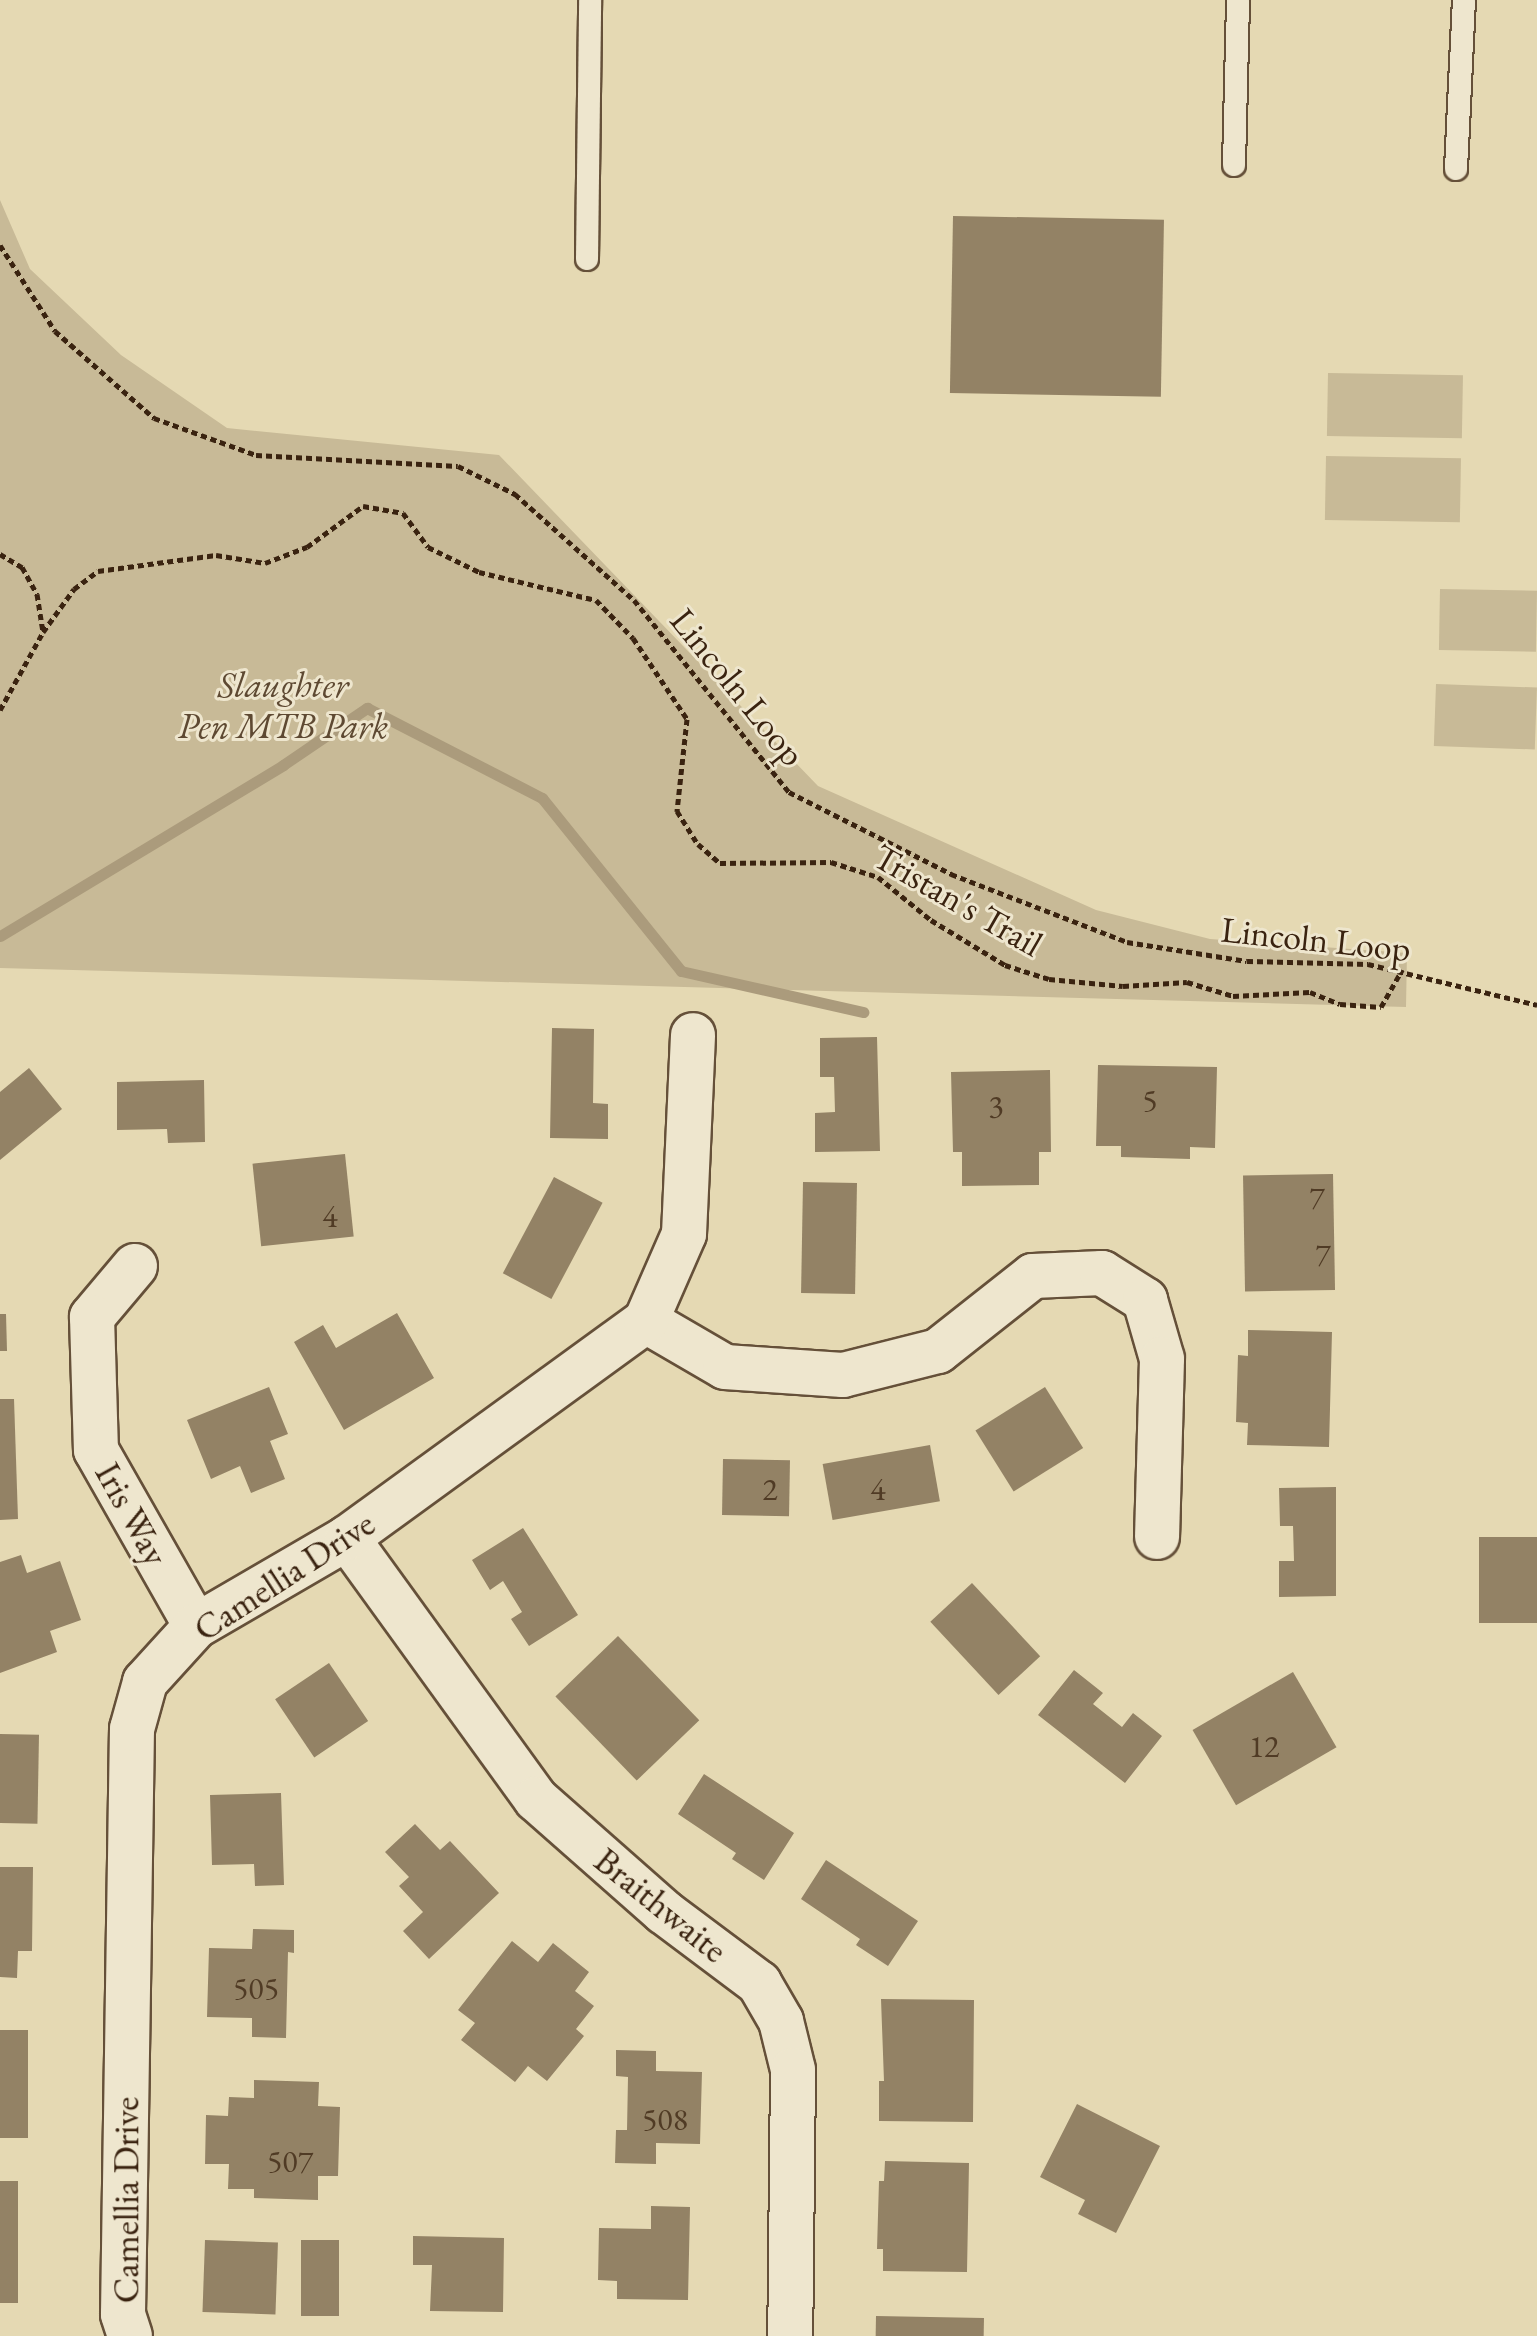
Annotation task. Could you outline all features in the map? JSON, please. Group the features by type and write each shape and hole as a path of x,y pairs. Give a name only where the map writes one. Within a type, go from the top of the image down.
{"street":[{"path":"693,1035 684,1234 646,1321 725,1367 843,1375 938,1351 1033,1276 1102,1273 1145,1300 1162,1359 1157,1537"},
{"name":"Iris Way","path":"135,1266 92,1317 96,1450 196,1626"},
{"name":"Camellia Drive","path":"130,2336 123,2314 132,1729 145,1682 196,1626 347,1538 646,1321"},
{"name":"Braithwaite","path":"347,1538 536,1799 664,1912 759,1983 781,2021 793,2070 790,2336"}],"lane":[{"path":"587,259 590,0"},
{"path":"1234,165 1238,0"},
{"path":"1456,169 1464,0"}],"path":[{"name":"Lincoln Loop","path":"0,245 55,331 154,418 256,455 458,466 515,494 634,600 789,792 951,874 1127,942 1247,961 1402,970 1537,1005"},
{"name":"Tristan's Trail","path":"0,710 43,632 74,589 98,571 216,555 265,563 307,547 363,506 403,513 428,547 479,572 596,600 633,638 687,719 677,811 698,844 720,863 831,862 878,877 931,920 1005,965 1049,979 1123,986 1187,982 1233,996 1310,992 1340,1004 1381,1007 1402,970"},
{"path":"0,554 22,567 37,594 43,632"}],"green space":[{"name":"Slaughter Pen MTB Park","path":"0,200 30,269 121,355 227,428 499,455 818,786 1096,910 1210,939 1407,953 1406,1007 0,968"},
{"path":"1328,373 1463,375 1462,438 1327,436"},
{"path":"1326,456 1461,458 1460,522 1325,520"},
{"path":"1440,589 1537,591 1536,652 1439,650"},
{"path":"1436,684 1537,688 1535,749 1434,746"}],"building":[{"path":"953,216 1164,220 1161,397 950,393"},
{"path":"552,1028 594,1029 593,1103 608,1104 608,1139 550,1138"},
{"path":"877,1037 880,1151 815,1152 815,1113 835,1112 834,1077 820,1077 820,1038"},
{"path":"1098,1065 1217,1067 1215,1148 1190,1147 1190,1159 1121,1157 1121,1146 1096,1146"},
{"path":"29,1068 62,1109 0,1160 0,1092"},
{"path":"1050,1070 1051,1152 1039,1152 1039,1185 962,1186 962,1152 953,1152 951,1072"},
{"path":"204,1080 205,1142 168,1143 167,1129 117,1130 117,1082"},
{"path":"345,1154 354,1237 261,1246 253,1164"},
{"path":"1333,1174 1335,1290 1245,1292 1243,1176"},
{"path":"554,1177 603,1203 551,1299 503,1273"},
{"path":"803,1182 857,1183 855,1294 801,1293"},
{"path":"397,1313 434,1378 344,1430 294,1342 323,1325 336,1348"},
{"path":"0,1314 6,1314 7,1351 0,1351"},
{"path":"1248,1330 1332,1332 1329,1447 1247,1445 1248,1423 1236,1422 1238,1355 1248,1356"},
{"path":"269,1387 288,1434 270,1441 285,1479 251,1493 240,1466 211,1479 187,1420"},
{"path":"1045,1387 1083,1448 1014,1492 975,1430"},
{"path":"0,1399 14,1399 18,1519 0,1520"},
{"path":"930,1445 940,1501 833,1520 823,1464"},
{"path":"723,1459 790,1460 789,1516 722,1515"},
{"path":"1336,1487 1336,1596 1279,1597 1279,1561 1294,1561 1293,1526 1280,1526 1279,1488"},
{"path":"523,1528 578,1615 529,1646 511,1619 522,1612 503,1581 490,1590 472,1560"},
{"path":"1479,1537 1537,1537 1537,1623 1479,1623"},
{"path":"21,1555 27,1573 60,1561 81,1620 50,1631 57,1652 0,1673 0,1562"},
{"path":"972,1583 1040,1656 999,1695 930,1622"},
{"path":"618,1636 699,1720 637,1781 555,1696"},
{"path":"329,1663 368,1721 314,1757 275,1699"},
{"path":"1074,1670 1103,1693 1093,1704 1122,1727 1133,1713 1162,1736 1125,1783 1038,1715"},
{"path":"1293,1672 1336,1747 1236,1805 1193,1730"},
{"path":"0,1734 39,1735 37,1824 0,1823"},
{"path":"704,1774 794,1833 764,1880 732,1859 736,1853 678,1814"},
{"path":"281,1793 284,1885 255,1886 254,1864 212,1865 210,1795"},
{"path":"415,1824 440,1850 450,1841 499,1893 429,1959 403,1931 423,1912 399,1886 409,1877 385,1852"},
{"path":"826,1860 918,1921 888,1966 856,1945 860,1939 801,1899"},
{"path":"0,1867 33,1867 32,1951 18,1951 17,1978 0,1977"},
{"path":"253,1929 294,1930 294,1953 288,1952 286,2038 252,2037 252,2018 207,2017 209,1948 252,1949"},
{"path":"512,1941 538,1962 553,1943 589,1972 575,1991 594,2006 576,2029 584,2036 547,2081 528,2066 515,2082 461,2040 475,2023 458,2010"},
{"path":"881,1999 974,2000 973,2122 879,2121 879,2081 884,2081"},
{"path":"0,2030 28,2030 28,2138 0,2138"},
{"path":"616,2050 656,2051 656,2071 702,2072 700,2144 656,2143 656,2164 615,2163 616,2130 627,2130 628,2077 616,2076"},
{"path":"254,2080 319,2082 318,2106 340,2107 338,2176 318,2176 318,2200 254,2198 254,2189 228,2189 229,2164 205,2164 206,2115 228,2116 229,2097 254,2098"},
{"path":"1077,2104 1160,2146 1116,2233 1078,2214 1085,2200 1040,2177"},
{"path":"885,2161 969,2163 967,2272 883,2271 883,2249 877,2249 879,2181 884,2181"},
{"path":"0,2181 18,2181 18,2303 0,2303"},
{"path":"651,2206 690,2207 688,2300 617,2299 617,2281 598,2280 599,2228 651,2229"},
{"path":"413,2236 504,2238 503,2312 430,2311 432,2265 413,2265"},
{"path":"205,2240 278,2243 275,2315 202,2312"},
{"path":"301,2240 339,2240 339,2316 301,2316"},
{"path":"876,2316 984,2318 984,2336 876,2336"}],"waterway":[{"path":"0,936 283,765 367,708 542,798 681,971 863,1012"}]}
